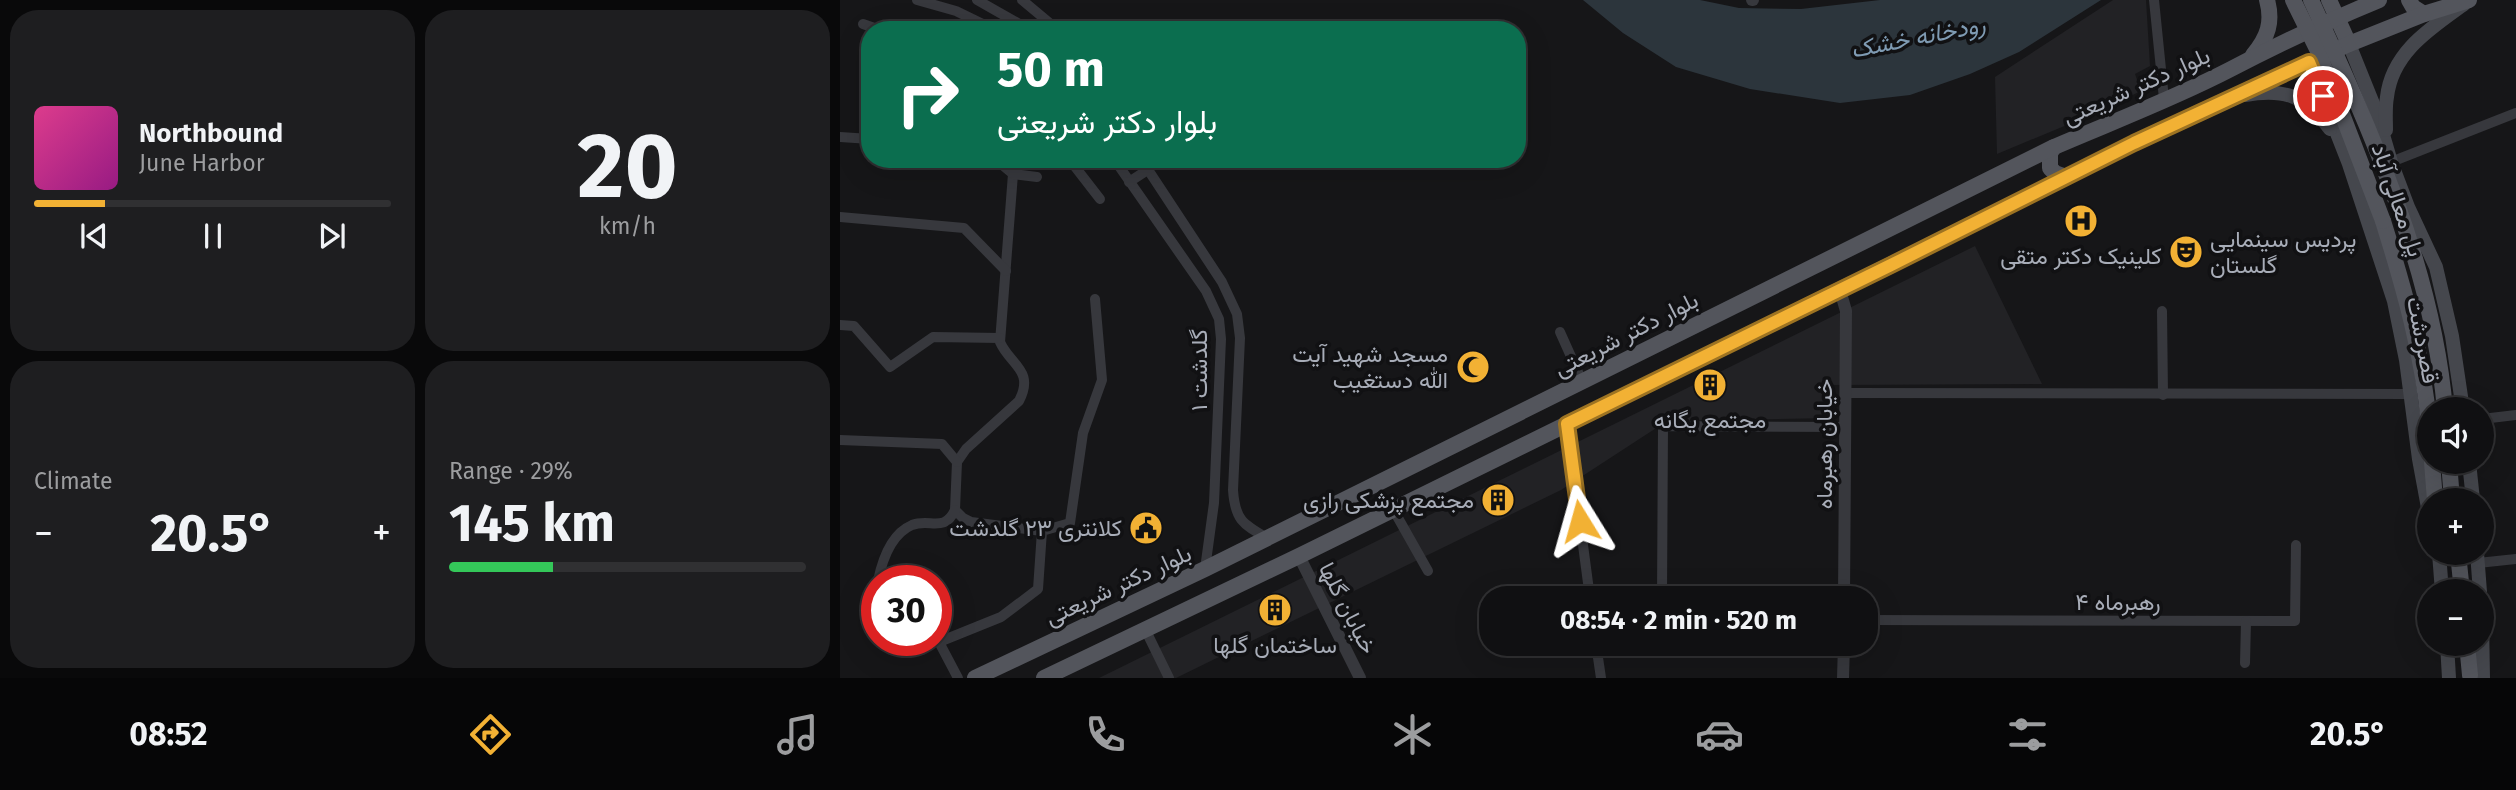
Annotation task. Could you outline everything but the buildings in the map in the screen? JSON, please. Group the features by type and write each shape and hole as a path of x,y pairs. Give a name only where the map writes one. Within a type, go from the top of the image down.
{"main road":[{"path":"2251,57 2261,46 2270,26 2267,0"},
{"name":"پل معالی آباد","path":"2293,0 2318,51 2383,221 2410,313 2426,397"},
{"name":"پل معالی آباد","path":"2311,0 2365,121 2416,266 2434,334 2443,397"},
{"path":"2329,0 2349,44"},
{"name":"بلوار دکتر شریعتی","path":"975,678 1205,569 2054,147 2379,0"},
{"path":"2409,0 2413,7 2424,15"},
{"path":"1044,678 1299,556 2134,143 2349,44 2469,0"},
{"path":"2386,145 2387,96 2400,61 2415,41 2469,0"},
{"path":"2298,36 2309,62"},
{"name":"قصردشت","path":"2349,44 2376,111 2408,207 2436,267 2452,336 2461,397"},
{"name":"قصردشت","path":"2309,62 2349,164 2394,301 2406,360 2425,488"},
{"path":"2323,96 2334,80 2350,74 2359,88 2375,131 2386,145"},
{"path":"2239,96 2266,92 2294,96 2311,106 2339,141"},
{"path":"2054,147 2048,160 2050,167 2055,173 2066,177"},
{"path":"2024,162 2036,167 2040,172 2036,192"},
{"path":"1394,475 1400,506"},
{"path":"2447,656 2449,678"},
{"path":"2470,656 2475,677"},
{"path":"2475,677 2478,656"}],"street":[{"path":"917,0 956,11 977,21"},
{"path":"977,0 1014,21"},
{"path":"1022,0 1047,21"},
{"path":"2154,0 2164,99"},
{"path":"2391,162 2516,113"},
{"path":"840,137 861,138"},
{"path":"1006,168 1013,174 1037,177"},
{"path":"1076,168 1100,199"},
{"name":"گلدشت ۱","path":"1120,168 1206,291 1214,307 1221,339 1214,503 1205,569"},
{"path":"1129,182 1149,169"},
{"name":"گلدشت ۱","path":"1149,169 1222,282 1237,314 1240,338 1233,490 1235,512 1247,527 1267,538"},
{"path":"883,565 899,533 914,524 946,523 951,518 955,510 957,463 966,449 1019,401 1024,392 1022,370 1004,351 1000,338 1013,174"},
{"path":"840,217 964,228 1006,271"},
{"name":"خیابان رهبرماه","path":"1840,290 1846,311 1844,586"},
{"path":"955,510 971,522 1042,531 1070,523 1083,433 1102,380 1095,299"},
{"path":"2162,311 2163,395"},
{"path":"840,325 854,326 891,367 933,337 1000,338"},
{"path":"1560,332 1582,381"},
{"path":"1846,393 2410,394"},
{"path":"2494,418 2516,415"},
{"path":"1567,424 1588,586"},
{"path":"1217,425 1236,425"},
{"path":"1662,586 1663,426 1846,427"},
{"path":"840,440 942,444 957,463"},
{"path":"1400,506 1428,571"},
{"path":"958,678 939,642 1001,617 1038,589 1042,531"},
{"name":"۴ رهبرماه","path":"1878,621 2295,621 2296,545"},
{"name":"خیابان گلها","path":"1299,556 1360,678"},
{"path":"2494,558 2516,559"},
{"path":"2245,663 2246,621"},
{"path":"1146,631 1169,678"},
{"path":"1598,656 1601,678"},
{"path":"1843,678 1844,656"}],"shaded area":[{"path":"2113,0 2146,0 2150,66 2135,74 2141,91 1997,154 1995,77"},
{"path":"1975,246 2042,384 1831,385 1830,418 1667,421 1561,490 1176,678 1099,678"}],"water":[{"name":"رودخانه خشک","path":"1583,0 1700,0 1739,8 1801,9 1880,0 2101,0 2019,52 1970,74 1910,95 1840,103 1750,89 1676,67 1623,33"}],"place":[{"name":"کلینیک دکتر متقی","path":"2081,221"},
{"name":"پردیس سینمایی گلستان","path":"2186,252"},
{"name":"مسجد شهید آیت الله دستغیب","path":"1473,367"},
{"name":"مجتمع یگانه","path":"1710,385"},
{"name":"مجتمع پزشکی رازی","path":"1498,500"},
{"name":"کلانتری ۲۳ گلدشت","path":"1146,528"},
{"name":"ساختمان گلها","path":"1275,610"}],"route":[{"path":"1580,521 1567,424 2134,143 2309,62 2323,96"}]}
